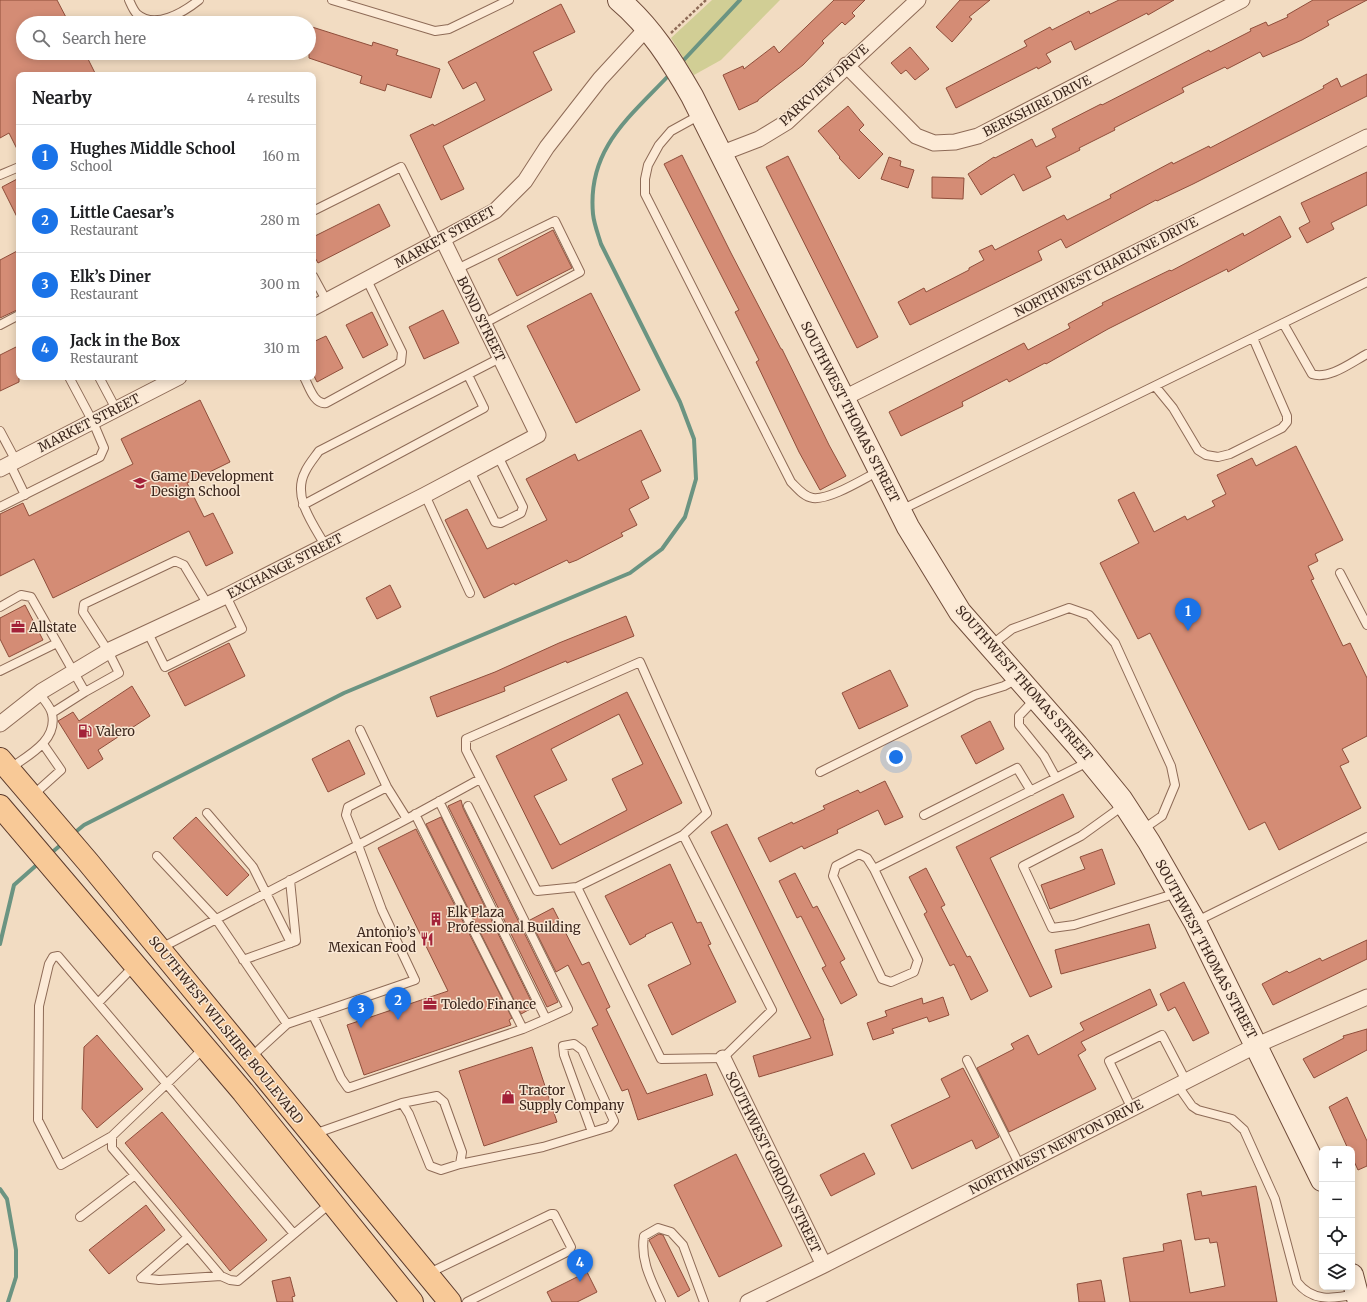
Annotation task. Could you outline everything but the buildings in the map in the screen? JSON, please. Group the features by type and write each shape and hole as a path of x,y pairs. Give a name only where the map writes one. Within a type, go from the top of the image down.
{"main road":[{"name":"SOUTHWEST WILSHIRE BOULEVARD","path":"4,764 32,796 51,821 88,862 450,1302"},
{"name":"SOUTHWEST WILSHIRE BOULEVARD","path":"2,812 23,833 205,1047 332,1202 405,1299"},
{"path":"77,897 104,906 137,945 159,949"},
{"path":"140,970 164,977 208,1026 230,1036"}],"street":[{"name":"SOUTHWEST THOMAS STREET","path":"619,0 629,8 656,41 681,77 908,527 960,612 1090,760 1125,804 1142,831 1195,922 1319,1174"},
{"name":"PARKVIEW DRIVE","path":"720,154 759,138 787,122 846,65 918,0"},
{"name":"BERKSHIRE DRIVE","path":"846,65 916,136 934,143 954,142 978,136 1242,0"},
{"name":"MARKET STREET","path":"316,306 495,211 525,181 547,147 600,79 656,41"},
{"name":"NORTHWEST CHARLYNE DRIVE","path":"844,398 1367,137"},
{"name":"BOND STREET","path":"440,241 457,269 519,397"},
{"name":"MARKET STREET","path":"8,465 172,380"},
{"name":"EXCHANGE STREET","path":"0,724 39,693 108,651 226,596 424,496 538,435 519,397"},
{"name":"NORTHWEST NEWTON DRIVE","path":"748,1302 1257,1046 1367,997"},
{"name":"SOUTHWEST GORDON STREET","path":"723,1058 824,1265"}],"lane":[{"path":"129,0 136,13 141,16"},
{"path":"172,16 199,0"},
{"path":"332,0 434,31 449,29 509,0"},
{"path":"701,115 687,121 658,145 648,165 645,179 645,194 672,251 791,482 802,493 813,498 827,496 880,470"},
{"path":"0,175 16,167"},
{"path":"316,210 401,167 440,241"},
{"path":"457,269 555,221 580,272 483,324"},
{"path":"306,380 316,400 323,404 398,365 401,362 402,352 367,280"},
{"path":"316,282 326,300"},
{"path":"900,510 1367,282"},
{"path":"0,325 16,317"},
{"path":"1283,323 1312,374 1319,376 1326,375 1367,354"},
{"path":"1155,386 1173,408 1198,450 1206,455 1218,457 1230,454 1282,428 1287,422 1286,416 1253,338"},
{"path":"325,546 303,505 300,492 304,472 319,451 500,358"},
{"path":"303,505 484,408 468,375"},
{"path":"0,507 100,457 104,448 71,380"},
{"path":"102,380 116,409"},
{"path":"0,431 8,465 24,495"},
{"path":"470,471 495,522 501,523 521,513 523,507 498,456"},
{"path":"424,496 470,593"},
{"path":"52,713 119,673 108,651 83,612 84,604 175,561 184,565 208,605"},
{"path":"1340,573 1367,625"},
{"path":"0,607 21,595 31,597 85,692"},
{"path":"148,633 165,667 242,629 226,596"},
{"path":"989,646 1012,629 1069,608 1089,615 1115,643 1171,766 1175,785 1162,816 1142,831"},
{"path":"0,671 57,643"},
{"path":"640,662 707,813 683,835 576,888 537,891 466,750 466,739 640,662"},
{"path":"820,772 975,695 1004,686 1018,678"},
{"path":"4,764 43,744 49,735 52,723 52,713 39,693"},
{"path":"1036,698 1019,716 1019,725 1044,756 1056,778"},
{"path":"360,730 387,787 407,818"},
{"path":"32,796 62,770 43,744"},
{"path":"874,869 1090,760"},
{"path":"924,815 1017,768 1031,791"},
{"path":"159,949 358,845 480,779"},
{"path":"250,1059 288,1024 415,980 382,910 346,815 348,807 387,787"},
{"path":"438,801 546,1019"},
{"path":"1125,804 1081,836 1023,866 1052,928 1074,925 1177,893"},
{"path":"313,1015 341,1078 348,1088 522,1029 568,1009 468,806"},
{"path":"207,813 253,868 291,943"},
{"path":"415,814 522,1029"},
{"path":"576,888 661,1059 723,1058 772,1010 683,835"},
{"path":"1195,922 1367,836"},
{"path":"859,854 867,858 874,869 918,960 914,972 891,982 882,979 833,876 836,866 859,854"},
{"path":"157,856 216,919 288,1024"},
{"path":"243,960 296,941 290,880"},
{"path":"205,1047 166,1083 112,1136 61,1166 38,1120 38,1006 49,964 53,957 58,956 166,1083 294,1234"},
{"path":"98,1003 140,970"},
{"path":"1132,1109 1109,1062 1162,1035 1192,1106 1198,1110 1232,1119 1244,1130 1275,1199 1297,1282 1303,1291 1314,1297 1333,1299 1356,1290"},
{"path":"402,1103 409,1114 430,1166 441,1170 460,1164 543,1147 609,1127 614,1121 582,1050 574,1044 563,1046 564,1055 592,1132"},
{"path":"967,1060 1020,1166"},
{"path":"312,1135 402,1103 437,1096 444,1102 462,1152 460,1164"},
{"path":"112,1136 112,1148 221,1276 230,1280 238,1281 332,1202"},
{"path":"80,1217 135,1175"},
{"path":"427,1274 551,1214 554,1214 571,1246 570,1251 467,1302"},
{"path":"661,1302 647,1270 642,1249 644,1236 658,1228 671,1232 683,1245 704,1302"},
{"path":"188,1237 141,1278 159,1280 221,1276"}],"path":[{"path":"656,41 706,0"}],"shaded area":[{"path":"712,0 780,0 721,60 694,75 671,38"}],"waterway":[{"path":"680,64 740,0"},
{"path":"73,834 84,825 344,693 630,573 662,549 685,517 696,479 694,439 680,402 601,244 593,214 593,191 597,170 604,152 614,135 671,73"},
{"path":"50,854 63,843"},
{"path":"0,944 14,885 40,862"},
{"path":"0,1189 7,1199 16,1250 16,1277 8,1302"}],"place":[{"name":"Game Development Design School","path":"140,483"},
{"name":"Allstate","path":"18,627"},
{"name":"Hughes Middle School","path":"1188,631"},
{"name":"Valero","path":"85,731"},
{"name":"Elk Plaza Professional Building","path":"436,919"},
{"name":"Antonio’s Mexican Food","path":"427,939"},
{"name":"Toledo Finance","path":"430,1004"},
{"name":"Little Caesar’s","path":"398,1020"},
{"name":"Elk’s Diner","path":"361,1028"},
{"name":"Tractor Supply Company","path":"508,1097"},
{"name":"Jack in the Box","path":"580,1282"}]}
